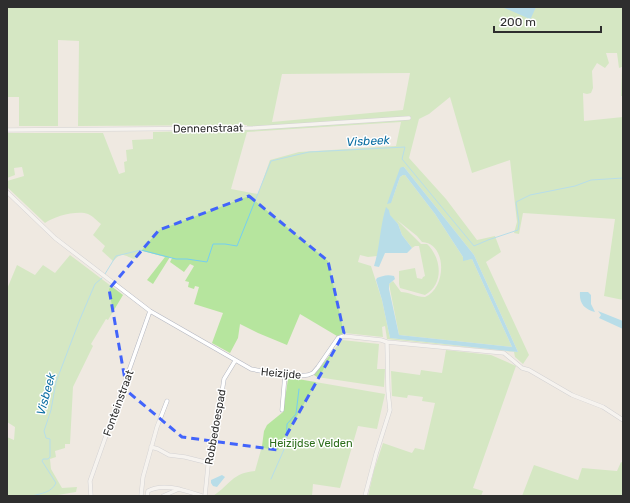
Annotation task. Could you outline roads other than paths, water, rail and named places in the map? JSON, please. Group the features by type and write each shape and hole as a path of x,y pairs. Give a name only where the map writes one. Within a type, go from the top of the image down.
{"street":[{"name":"Dennenstraat","path":"7,130 253,128 409,118"},
{"name":"Heizijde","path":"7,192 55,238 150,312 236,361 259,372 302,376 313,373 338,338 344,336 387,342 506,354 522,368 529,370 580,399 603,407 623,420"},
{"name":"Fonteinstraat","path":"90,496 90,481 150,312"},
{"path":"365,496 390,410 387,342"},
{"name":"Robbedoespad","path":"204,496 210,446 218,419 224,379 236,361"},
{"path":"282,410 285,375"},
{"path":"142,496 142,482 151,447 166,401"},
{"path":"151,447 168,455 185,457 209,463"},
{"path":"147,496 148,491 152,489 168,488 180,489 204,496"},
{"path":"163,496 180,489"}],"water":[{"path":"502,7 536,7 530,19"},
{"path":"404,167 474,255 518,352 390,338 376,280 377,278 387,275 394,276 395,279 389,284 389,289 399,335 512,347 472,259 463,261 463,257 435,214 405,175 400,177 391,203 387,204 400,168"},
{"path":"386,207 389,210 390,215 398,224 402,235 412,248 407,253 385,253 379,267 374,266"},
{"path":"580,292 588,292 591,295 591,304 595,312 583,305 580,299"},
{"path":"598,311 623,321 623,329 599,318 601,315"},
{"path":"222,475 225,477 217,487 213,486 211,480"}],"waterway":[{"name":"Visbeek","path":"105,274 116,256 141,250 176,259 207,262 213,244 237,246 271,161 309,152 405,147 402,159 474,246 518,230 519,223 516,202 530,195 575,186 591,180 623,178"},
{"name":"Visbeek","path":"32,496 49,491 56,483 42,461 43,459 48,459 50,457 50,439 46,438 44,431 51,410 56,382 95,284 102,278"},
{"path":"271,479 286,445 287,424 296,414 299,389"}],"park label":[{"name":"Heizijdse Velden","path":"311,443"}]}
